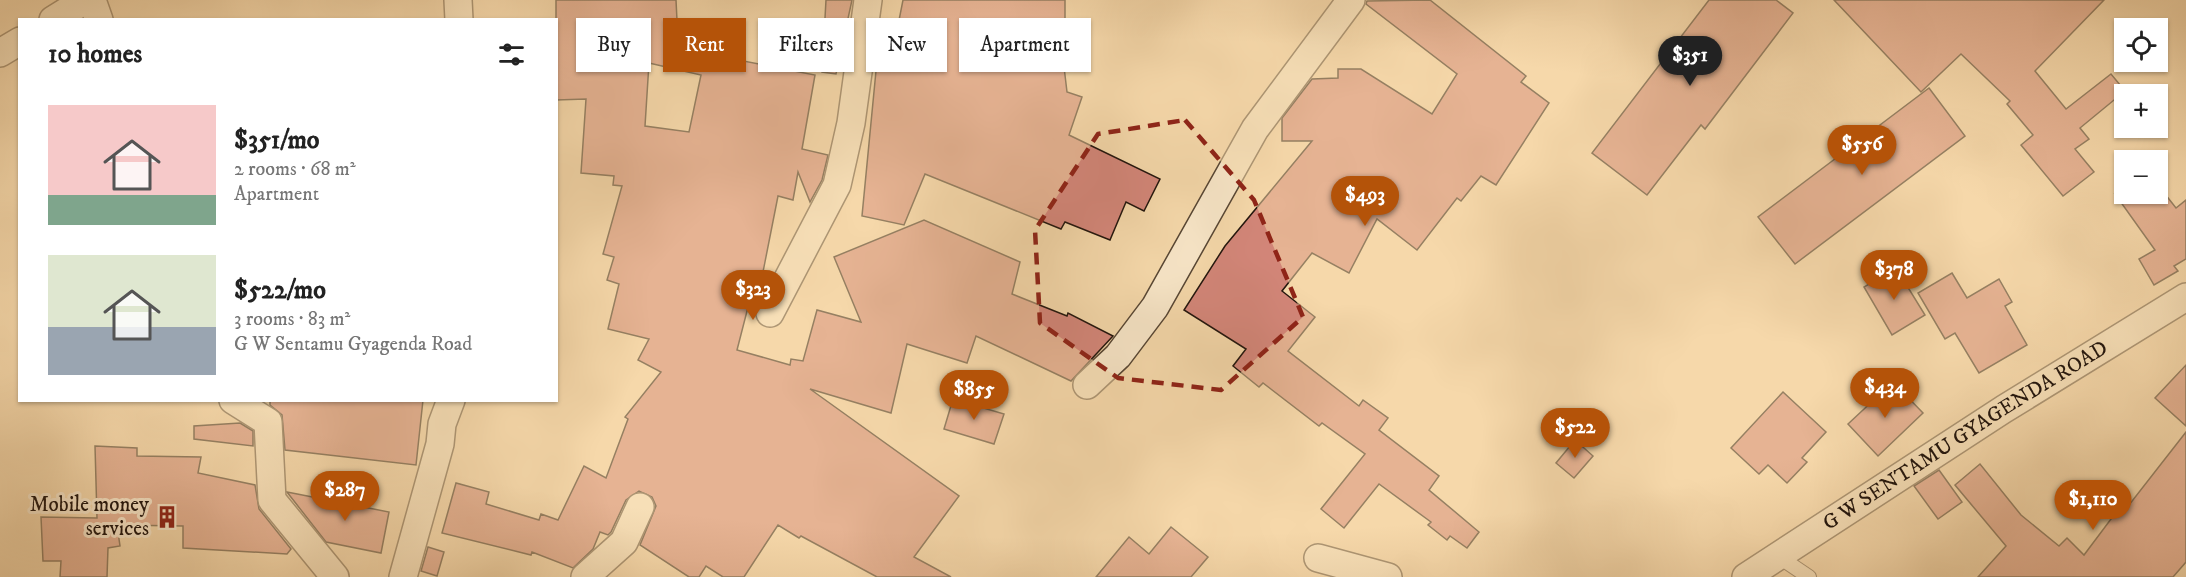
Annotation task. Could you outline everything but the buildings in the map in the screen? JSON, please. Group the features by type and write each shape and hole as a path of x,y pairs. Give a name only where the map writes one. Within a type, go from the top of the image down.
{"street":[{"path":"56,18 85,0"},
{"path":"92,0 98,18"},
{"path":"458,0 459,18"},
{"path":"770,313 837,184 851,123 868,0"},
{"path":"1087,385 1118,356 1155,307 1255,129 1351,0"},
{"path":"0,53 18,42"},
{"name":"G W SENTAMU GYAGENDA ROAD","path":"1746,577 2004,409 2184,302"},
{"path":"236,402 268,422 273,500 335,577"},
{"path":"403,577 440,444 442,423 450,402"},
{"path":"585,577 624,542 640,507"},
{"path":"1318,558 1388,577"}],"lane":[{"path":"1778,556 1809,577"}],"highlighted area":[{"path":"1185,120 1254,200 1303,317 1221,390 1118,378 1040,323 1035,230 1098,134"}],"place":[{"name":"Mobile money services","path":"167,517"}]}
